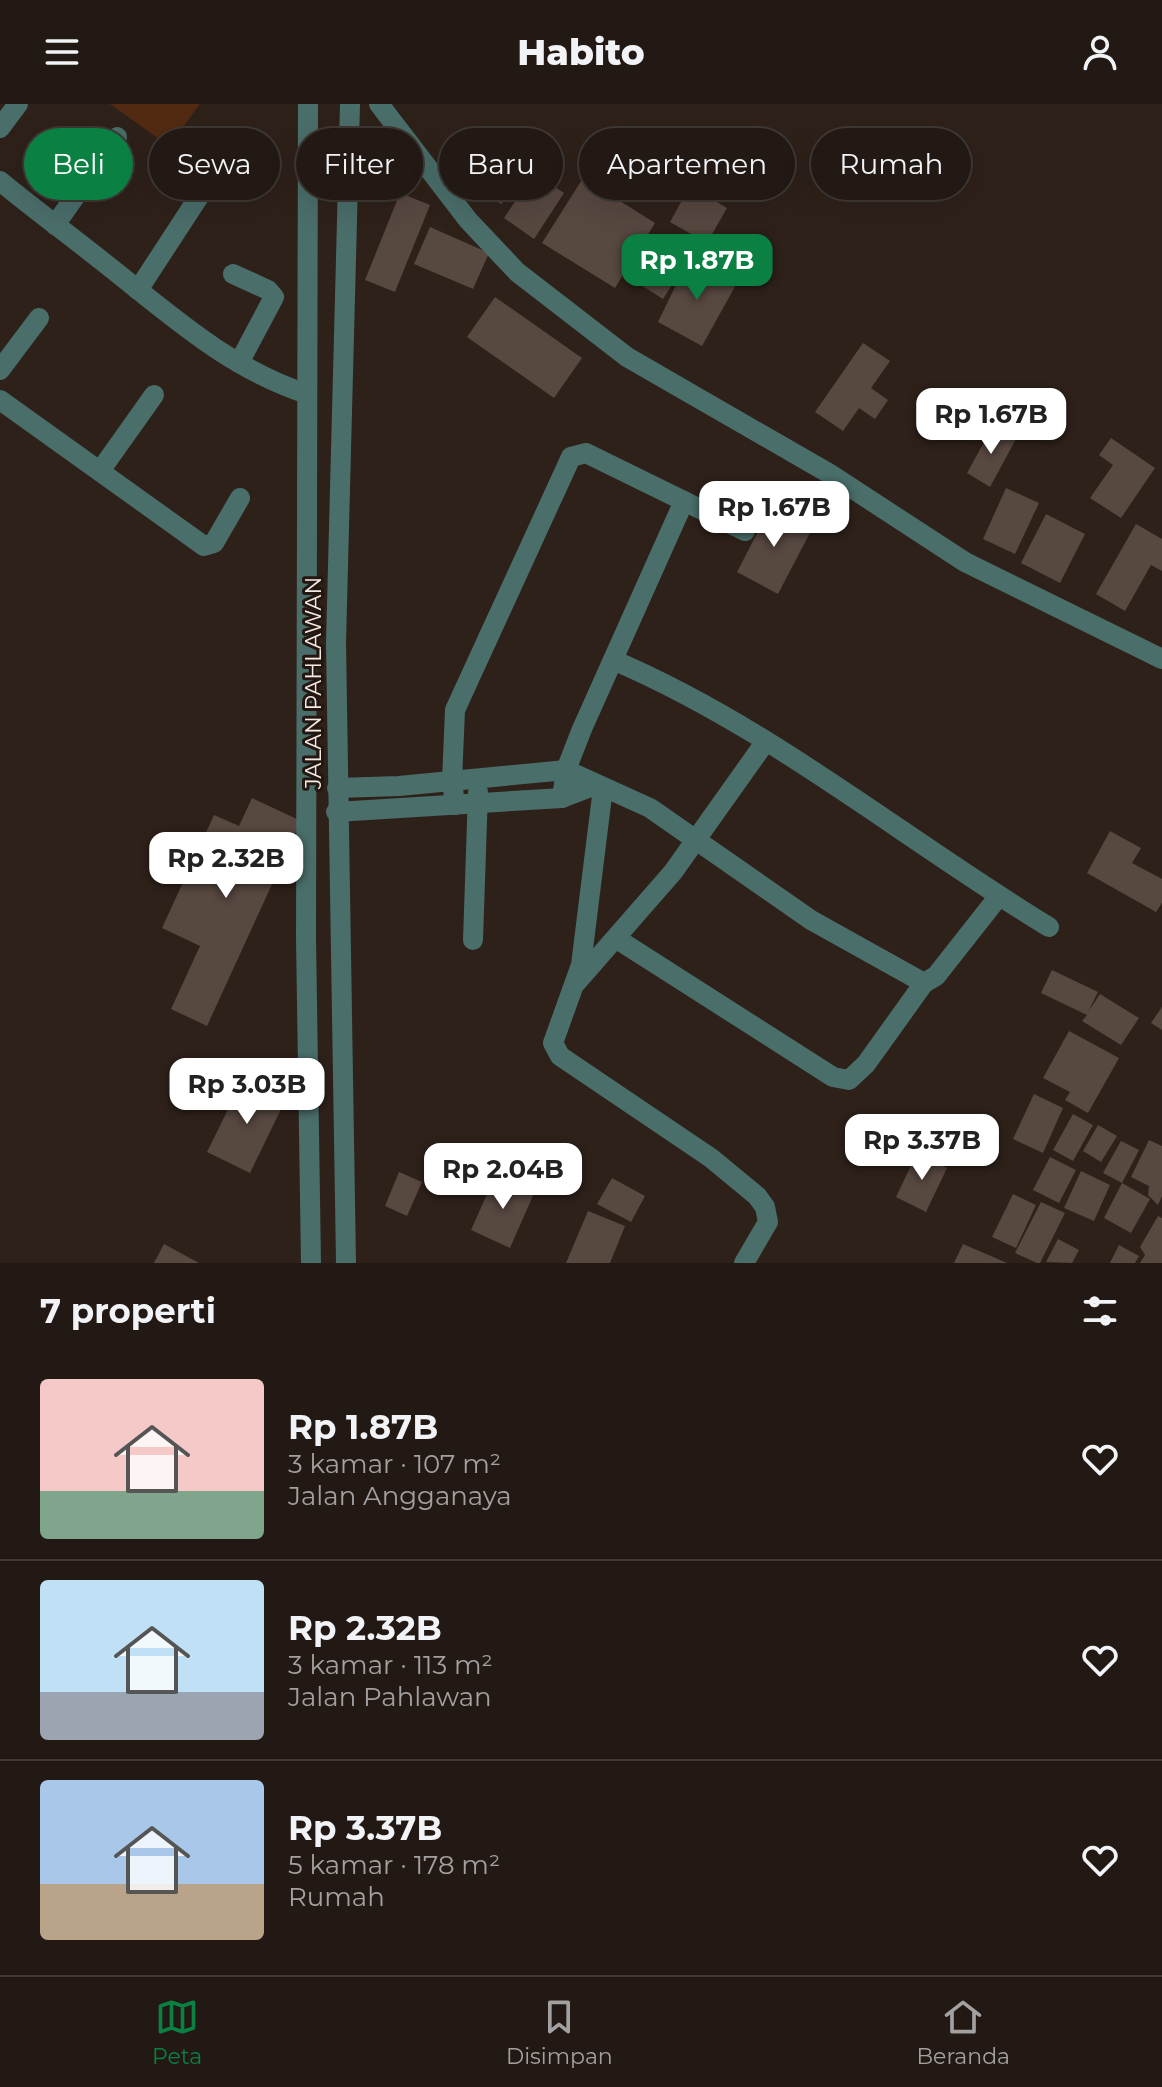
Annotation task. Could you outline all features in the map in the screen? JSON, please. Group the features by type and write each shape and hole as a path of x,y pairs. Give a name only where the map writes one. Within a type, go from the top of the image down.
{"street":[{"path":"0,128 18,104"},
{"name":"JALAN PAHLAWAN","path":"308,104 306,802 311,1263"},
{"name":"JALAN PAHLAWAN","path":"350,104 350,128"},
{"path":"379,104 396,128"},
{"path":"423,164 468,220 517,272 627,357 830,474 965,562 1162,659"},
{"path":"0,181 170,317 239,363 277,384 307,394"},
{"path":"55,225 73,200"},
{"path":"138,290 197,200"},
{"name":"JALAN PAHLAWAN","path":"341,1262 336,643 348,200"},
{"path":"233,274 268,290 274,297 239,363"},
{"path":"0,370 39,318"},
{"path":"100,471 154,395"},
{"path":"0,400 204,546 214,543 240,498"},
{"path":"455,805 452,781 455,710 571,457 586,453 745,531"},
{"path":"562,798 566,770 684,501"},
{"path":"306,638 336,643"},
{"path":"613,660 661,681 766,741 1049,927"},
{"path":"575,984 617,939 695,842 766,741"},
{"path":"306,802 337,800 452,781 566,770 650,808 811,920 924,983"},
{"path":"473,940 479,779"},
{"path":"337,800 477,804 562,798 600,787"},
{"path":"600,787 591,903 575,984 553,1043 560,1056 711,1158 757,1196 765,1207 768,1222 744,1263"},
{"path":"617,939 820,1069 849,1080 866,1064 924,983 936,976 999,896"}],"shaded area":[{"path":"110,104 200,104 182,128 149,128 149,132"}],"building":[{"path":"579,184 579,200 618,200 655,223 615,288 542,243"},
{"path":"397,200 418,200 430,205 395,292 365,280"},
{"path":"516,200 559,200 534,239 504,218"},
{"path":"682,200 714,200 727,208 707,243 670,222"},
{"path":"430,227 489,253 473,289 414,264"},
{"path":"661,243 688,260 663,299 636,282"},
{"path":"688,260 737,283 702,346 658,322"},
{"path":"495,297 582,358 554,398 467,337"},
{"path":"863,343 890,361 871,388 888,400 875,419 859,408 843,431 815,412"},
{"path":"993,426 1016,439 990,487 967,473"},
{"path":"1111,438 1155,468 1121,518 1090,498 1113,465 1099,455"},
{"path":"1006,488 1039,503 1015,554 983,539"},
{"path":"762,502 812,529 778,594 737,572 763,522 756,514"},
{"path":"1046,514 1085,534 1060,583 1021,563"},
{"path":"1136,524 1162,539 1162,571 1151,565 1125,611 1096,594"},
{"path":"252,798 301,821 207,1026 171,1009 200,946 162,928 214,815 239,826"},
{"path":"1110,831 1141,848 1132,863 1162,879 1162,903 1156,912 1087,873"},
{"path":"1052,970 1098,992 1088,1012 1100,994 1139,1018 1121,1045 1082,1021 1087,1015 1041,993"},
{"path":"1162,1007 1162,1030 1151,1023"},
{"path":"1069,1031 1119,1058 1088,1113 1065,1100 1070,1092 1043,1078"},
{"path":"243,1079 286,1099 250,1173 207,1152"},
{"path":"1034,1094 1063,1108 1043,1153 1013,1139"},
{"path":"1073,1114 1093,1125 1073,1161 1053,1150"},
{"path":"1098,1125 1117,1136 1101,1162 1083,1151"},
{"path":"1149,1140 1162,1146 1162,1196 1158,1205 1148,1195 1149,1186 1131,1177"},
{"path":"1121,1141 1139,1150 1122,1183 1103,1173"},
{"path":"917,1153 947,1168 926,1212 896,1197"},
{"path":"1050,1157 1076,1170 1059,1203 1033,1190"},
{"path":"1081,1171 1110,1185 1094,1221 1064,1208"},
{"path":"399,1172 422,1182 407,1216 385,1206"},
{"path":"496,1174 535,1191 510,1248 471,1230"},
{"path":"612,1178 645,1196 631,1222 597,1204"},
{"path":"1122,1183 1150,1199 1131,1233 1104,1218"},
{"path":"1013,1194 1036,1205 1016,1248 992,1237"},
{"path":"1041,1202 1065,1213 1040,1263 1037,1263 1015,1253"},
{"path":"588,1211 625,1226 610,1263 566,1263"},
{"path":"1158,1216 1162,1218 1162,1263 1140,1263 1145,1255 1140,1247"},
{"path":"1058,1239 1079,1250 1072,1263 1046,1262"},
{"path":"164,1244 199,1263 154,1263"},
{"path":"963,1244 1007,1263 954,1263"},
{"path":"1119,1245 1139,1256 1135,1263 1110,1263"}]}
